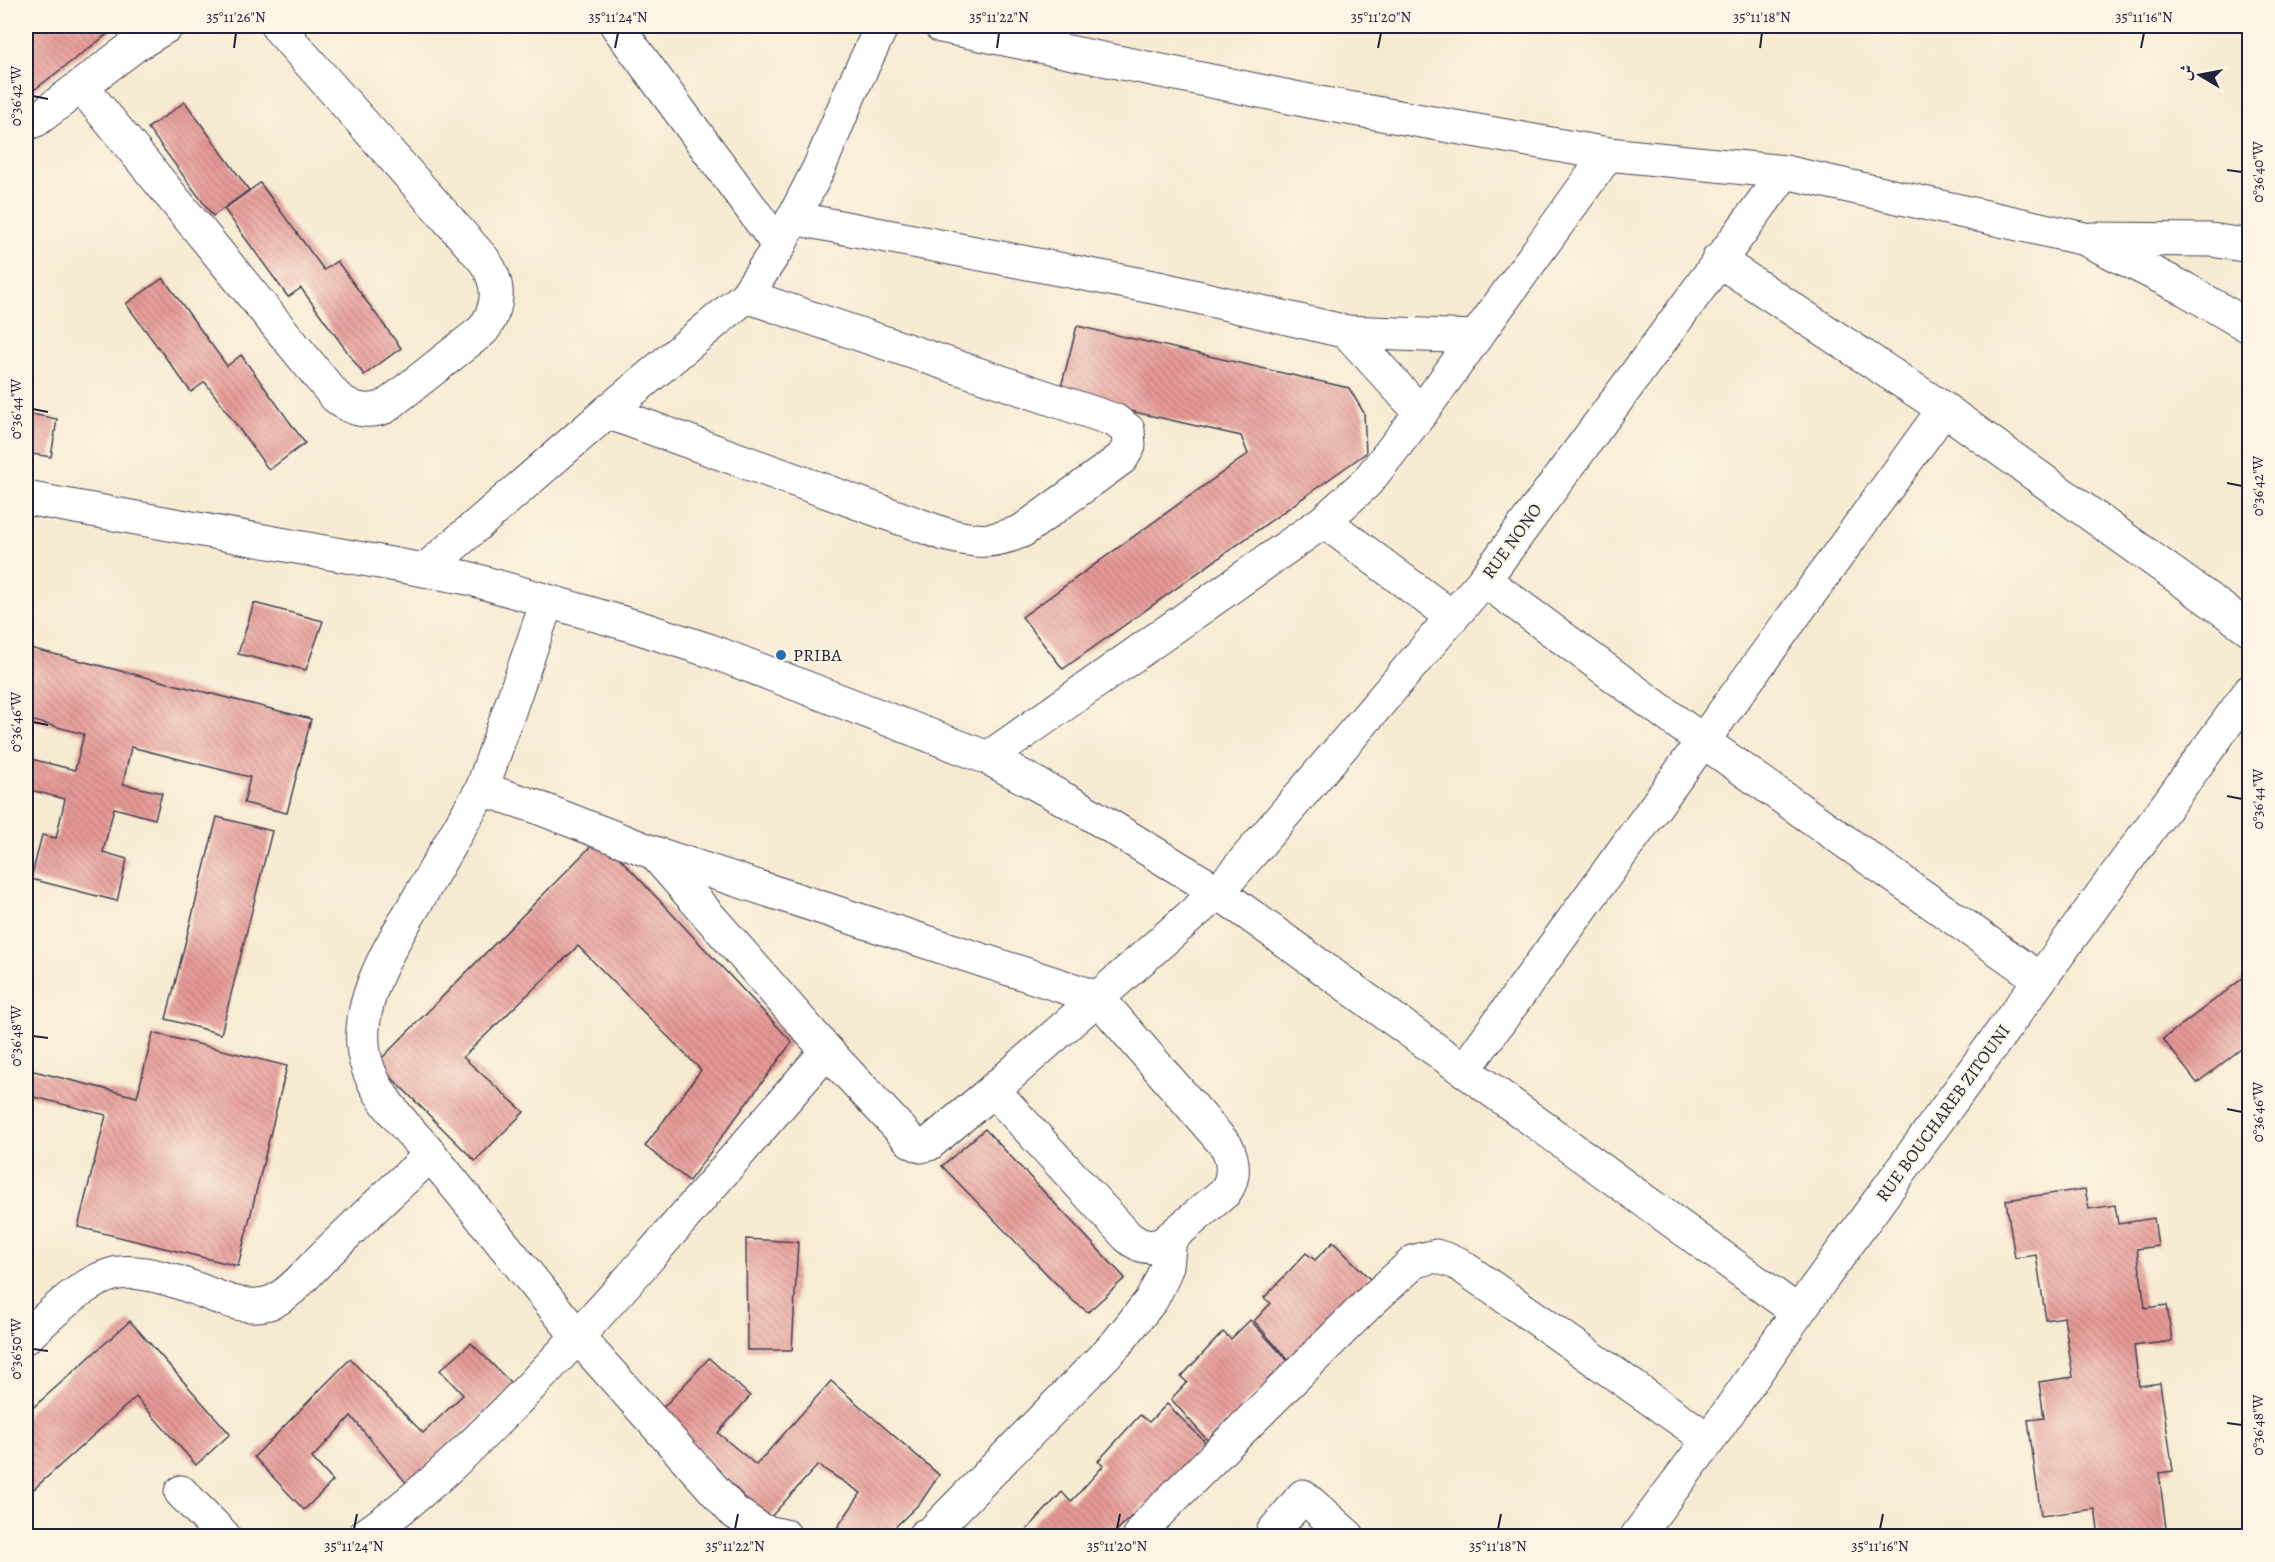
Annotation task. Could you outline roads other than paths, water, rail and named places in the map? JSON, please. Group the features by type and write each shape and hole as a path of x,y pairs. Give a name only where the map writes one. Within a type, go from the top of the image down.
{"street":[{"path":"26,124 36,120 134,46 167,26"},
{"path":"81,87 335,396 352,408 375,411 385,408 483,330 496,304 497,287 493,273 277,26"},
{"path":"617,26 786,232 1162,289 1347,332 1475,337"},
{"path":"425,570 607,412 746,296 786,232 819,168 851,91 882,26"},
{"path":"941,26 1314,102 1608,154 1785,172 2085,239 2211,240 2250,246"},
{"path":"988,758 1324,521 1367,482 1421,413 1608,154"},
{"name":"RUE NONO","path":"827,1051 911,1141 921,1146 929,1144 1218,892 1484,580 1785,172"},
{"path":"2085,239 2185,289 2250,327"},
{"path":"1718,260 1944,409 2250,629"},
{"path":"607,412 944,534 987,542 1004,539 1022,531 1122,459 1129,446 1128,430 1114,420 746,296"},
{"path":"1347,332 1421,413"},
{"path":"1464,1070 1944,409"},
{"path":"26,498 468,578 711,651 988,758 1077,806 1218,892 1798,1312"},
{"path":"1324,521 1452,617"},
{"path":"1484,580 1704,742 2040,980"},
{"path":"547,602 482,789 389,950 365,1013 362,1034 366,1064 384,1099 578,1337 733,1511 762,1531 785,1536"},
{"name":"RUE BOUCHAREB ZITOUNI","path":"1637,1536 1709,1440 1798,1312 2250,691"},
{"path":"482,789 534,806 654,853 1098,998 1227,1147 1231,1156 1231,1184 1170,1239 1157,1247 1139,1245 1133,1242 993,1090"},
{"path":"382,1532 468,1450 578,1337 827,1051 654,853"},
{"path":"26,1337 72,1296 119,1273 147,1275 231,1302 253,1306 271,1303 291,1289 383,1197 431,1155"},
{"path":"924,1536 932,1532 1118,1343 1157,1290 1167,1266 1170,1239"},
{"path":"1140,1536 1148,1523 1371,1301 1415,1261 1436,1256 1457,1263 1709,1440"},
{"path":"181,1492 224,1536"},
{"path":"1278,1536 1273,1532 1303,1496 1348,1536"}],"place":[{"name":"PRIBA","path":"781,655"}]}
